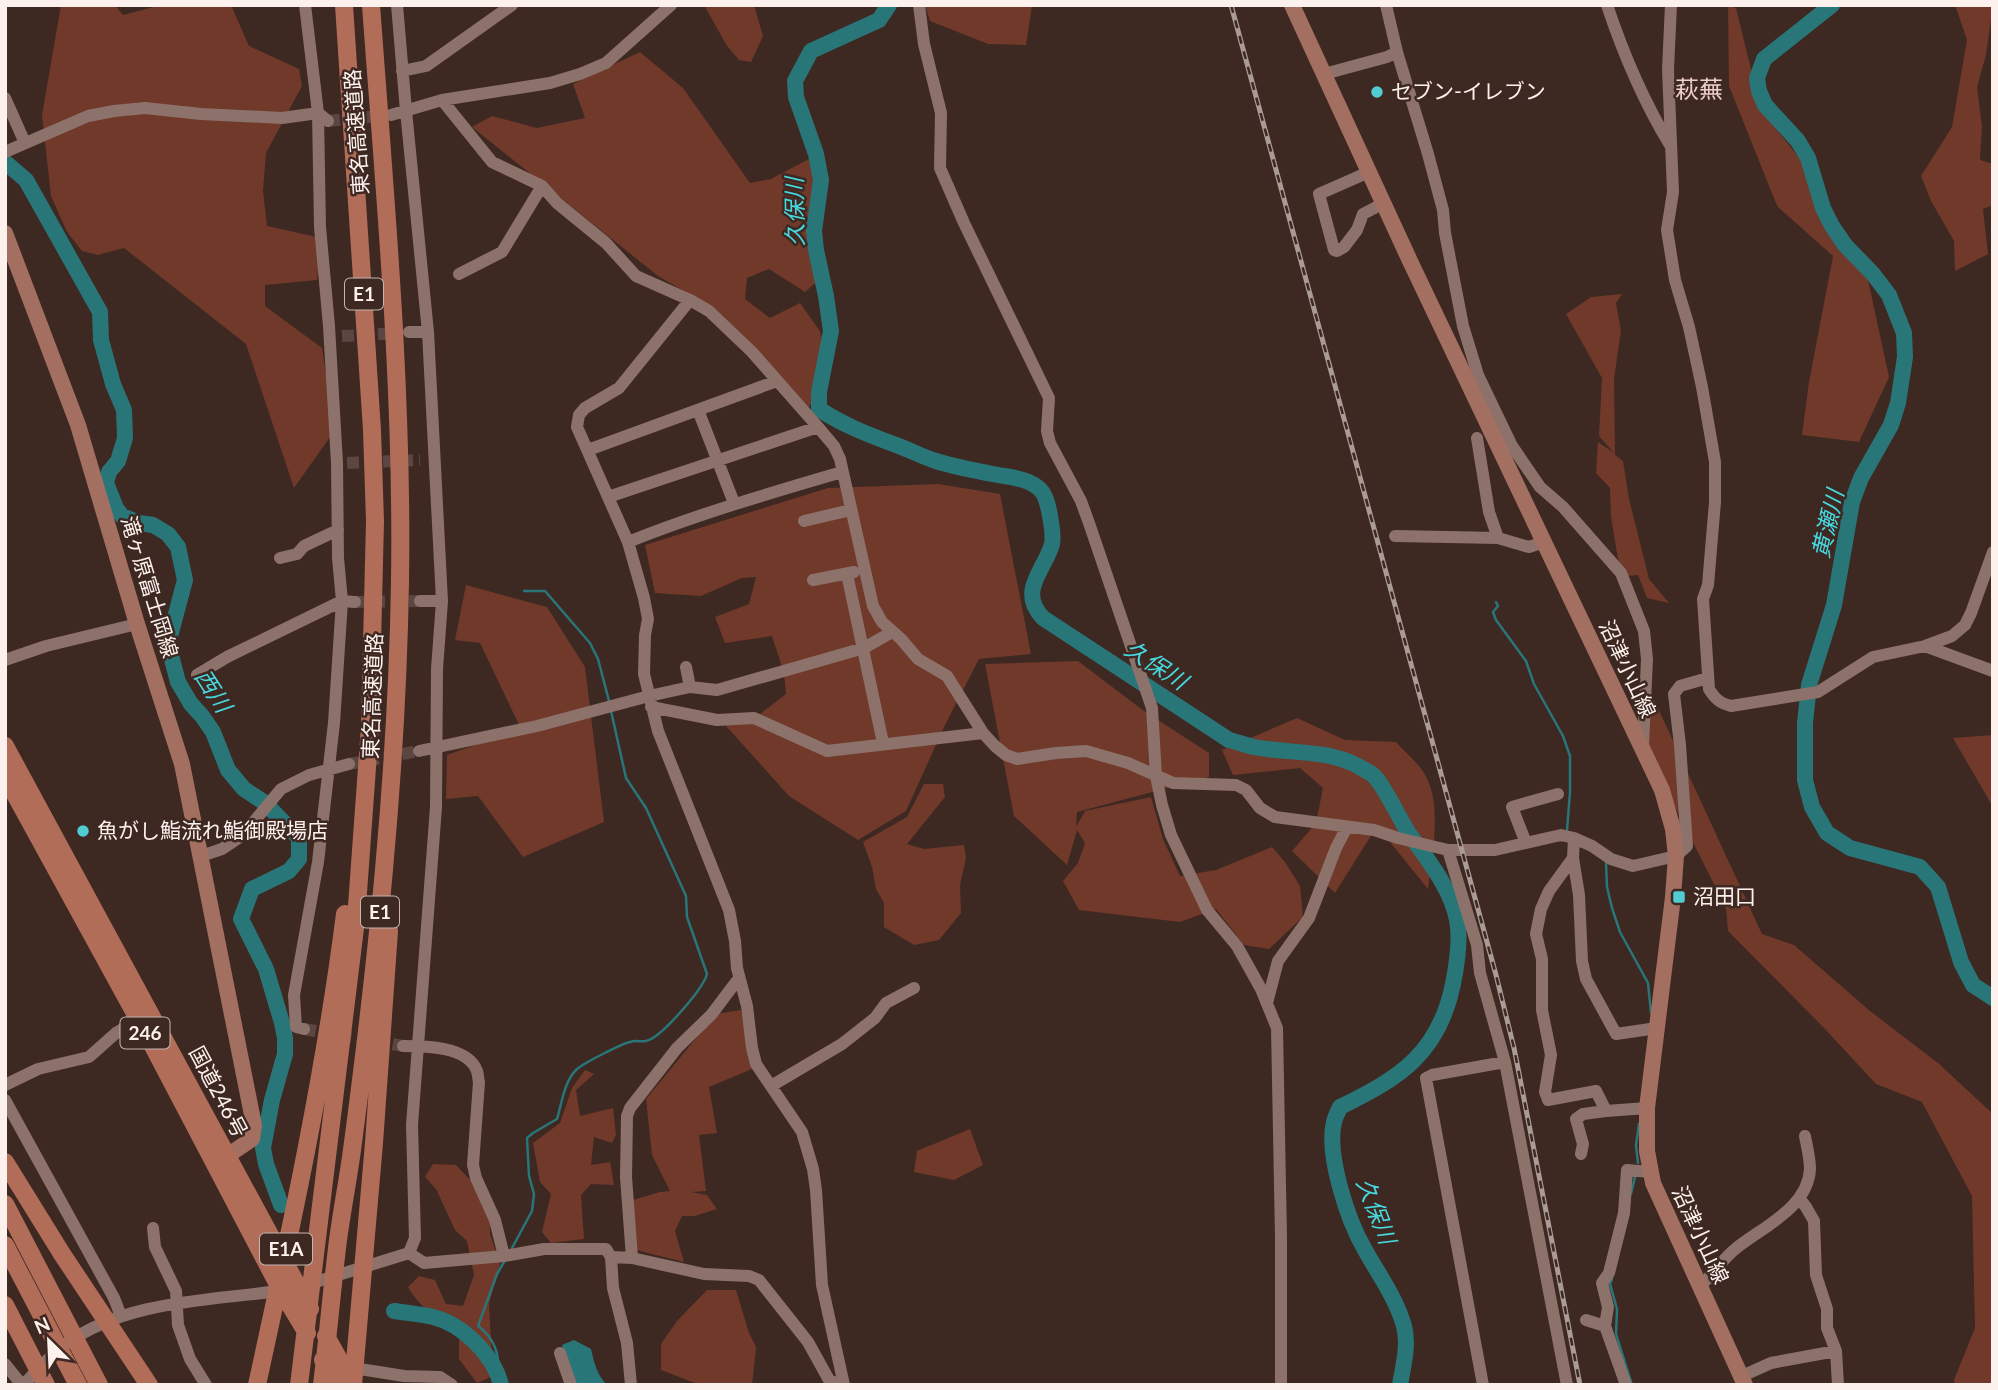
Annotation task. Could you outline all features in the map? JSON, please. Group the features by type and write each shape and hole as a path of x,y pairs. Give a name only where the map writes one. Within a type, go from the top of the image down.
{"highway":[{"name":"東名高速道路","path":"299,1379 360,880 370,738 374,582 372,430 344,5"},
{"name":"東名高速道路","path":"322,1385 338,1240 368,1018 389,811 400,581 394,343 371,5"},
{"path":"353,1385 401,788 403,732 400,581"},
{"name":"E1A","path":"257,1385 299,1191 338,965 365,725 374,582"},
{"name":"国道246号","path":"5,747 227,1156 337,1385"},
{"name":"国道246号","path":"5,776 138,1020 290,1289 344,1366 353,1385"},
{"path":"5,1162 149,1385"},
{"path":"5,1203 99,1385"},
{"path":"5,1245 78,1385"},
{"path":"5,1305 46,1385"}],"main road":[{"name":"沼津小山線","path":"1292,5 1384,203 1473,376 1544,542 1662,790 1676,856 1647,1108 1647,1151 1653,1183 1743,1381"},
{"name":"滝ヶ原富士岡線","path":"5,233 78,425 182,764 254,1125 252,1139 227,1156"}],"street":[{"path":"304,1029 296,1027 294,995 318,862 349,602 338,530 342,463 336,336 320,227 323,117 305,5"},
{"path":"397,5 428,332 427,460 442,601 436,807 412,1125 415,1238 409,1253"},
{"path":"402,71 426,66 512,5"},
{"path":"391,115 442,100 550,83 580,74 606,63 671,5"},
{"path":"919,5 924,44 941,113 940,168 1049,398 1047,431 1050,443 1081,501 1152,708 1156,776 1171,835 1207,910 1237,946 1246,962 1277,1028 1281,1385"},
{"path":"1386,5 1443,210 1445,233 1473,376 1512,446 1533,477 1621,573 1644,631 1647,659 1643,752"},
{"path":"1607,5 1654,118 1671,148"},
{"path":"1671,5 1668,69 1673,192 1667,230 1675,280 1702,387 1715,462 1715,502 1708,585 1703,599 1709,689 1720,703 1731,706 1818,692 1873,657 1926,646 1952,636 1965,625 1971,613 1993,552"},
{"path":"1324,74 1397,52"},
{"path":"5,98 23,144"},
{"path":"442,100 492,162 542,186 557,203 606,243 636,276 709,311 818,427 834,446 841,460 863,570 873,606 881,622 918,659 947,676 983,733 1006,755 1017,759 1086,751 1128,763 1172,783 1236,785 1246,790 1260,808 1275,817 1374,830 1442,849 1495,850 1561,835 1574,838 1611,859 1633,866 1676,856 1687,846 1674,694 1680,685 1708,678"},
{"path":"5,152 88,116 145,108 201,114 323,117"},
{"path":"1369,172 1319,194 1334,250 1344,247 1357,230 1363,214 1384,203"},
{"path":"459,274 502,253 542,186"},
{"path":"690,300 618,388 585,408 579,415 577,427 628,542 644,598 648,619 644,674 650,701 658,731 729,910 737,968 747,1006 756,1064 802,1132 811,1160 817,1190 822,1285 842,1385"},
{"path":"409,332 428,332"},
{"path":"588,450 776,381"},
{"path":"698,410 734,503"},
{"path":"608,497 818,427"},
{"path":"1477,438 1489,512 1498,538"},
{"path":"628,542 734,503 842,472"},
{"path":"804,521 851,510"},
{"path":"281,558 297,554 304,546 338,530"},
{"path":"1395,536 1498,538 1529,547 1544,542"},
{"path":"813,580 863,570"},
{"path":"847,574 883,743"},
{"path":"420,601 442,601"},
{"path":"197,675 227,657 349,602"},
{"path":"5,660 46,646 138,624"},
{"path":"419,751 650,701 690,687 717,690 863,649 892,632"},
{"path":"1926,646 1993,671"},
{"path":"686,667 690,687"},
{"path":"650,701 716,720 754,718 827,751 983,733"},
{"path":"201,856 222,849 243,835 281,789 309,775 349,764"},
{"path":"1526,843 1512,807 1558,793"},
{"path":"1267,1004 1278,961 1309,918 1347,827"},
{"path":"1574,838 1573,859 1586,979 1616,1034 1657,1028"},
{"path":"1442,849 1477,944 1480,973 1505,1062 1567,1385"},
{"path":"1573,859 1545,900 1536,934 1542,958 1542,1010 1550,1055 1545,1092 1548,1100 1596,1091 1606,1111"},
{"path":"632,1258 626,1177 627,1116 630,1108 677,1048 710,1015 739,978"},
{"path":"771,1086 842,1044 875,1018 886,1003 914,988"},
{"path":"5,1085 38,1069 93,1055 116,1033 138,1020"},
{"path":"403,1046 453,1051 469,1060 477,1069 473,1165 495,1220 504,1256"},
{"path":"1483,1385 1426,1078 1505,1062"},
{"path":"5,1100 114,1298 121,1317"},
{"path":"1581,1154 1583,1144 1576,1119 1583,1114 1647,1108"},
{"path":"1700,1286 1733,1251 1789,1210 1799,1198 1810,1169 1805,1136"},
{"path":"1626,1385 1605,1326 1608,1307 1602,1283 1609,1273 1624,1213 1627,1170 1650,1172"},
{"path":"1799,1198 1814,1221 1816,1275 1828,1308 1827,1328 1836,1351 1838,1385"},
{"path":"153,1228 155,1247 176,1291 178,1325 190,1359 206,1385"},
{"path":"409,1253 424,1263 504,1256 544,1249 606,1249 611,1257 613,1288 627,1343 631,1385"},
{"path":"5,1364 22,1385 66,1344 84,1332 121,1317 178,1304 290,1289 409,1253"},
{"path":"611,1257 632,1258 704,1274 749,1276 759,1280 808,1342 830,1380 842,1385"},
{"path":"1586,1320 1605,1326"},
{"path":"1743,1381 1772,1363 1836,1351"},
{"path":"560,1353 571,1385"},
{"path":"344,1366 404,1376 440,1377 452,1385"}],"shaded area":[{"path":"61,5 115,5 123,15 161,5 231,5 249,46 299,69 302,86 266,153 263,191 267,226 321,238 317,280 265,285 265,306 322,348 335,430 294,488 246,344 124,248 98,255 82,251 67,232 51,196 42,115"},
{"path":"704,5 754,5 763,36 751,62 739,60 727,46"},
{"path":"925,5 1032,5 1026,45 988,44 930,21"},
{"path":"1728,5 1736,8 1761,110 1801,160 1827,216 1865,266 1889,377 1859,442 1802,435 1809,382 1833,256 1778,207 1775,201 1729,86"},
{"path":"1955,5 1993,5 1986,55 1977,87 1982,127 1980,160 1993,164 1993,205 1983,209 1988,254 1955,271 1954,241 1931,201 1921,176 1952,127 1967,40"},
{"path":"640,52 683,88 750,183 771,179 809,159 819,169 819,280 805,292 769,269 747,278 745,299 770,318 800,303 820,331 827,376 808,409 693,296 658,276 472,127 492,116 537,128 585,118 573,84"},
{"path":"1622,294 1616,303 1621,331 1614,379 1615,455 1623,461 1629,499 1649,579 1669,603 1647,598 1638,575 1627,576 1619,565 1611,517 1610,488 1596,473 1598,442 1614,453 1599,436 1602,378 1566,314 1591,297"},
{"path":"938,484 1000,494 1031,654 979,659 906,811 858,840 789,796 718,717 755,718 786,694 784,673 772,636 725,643 715,617 749,604 756,577 742,578 701,596 655,593 645,545 828,488"},
{"path":"466,585 547,607 585,667 604,822 523,857 478,796 446,799 447,755 521,729 480,643 455,640"},
{"path":"1078,661 1144,711 1209,753 1209,777 1077,812 1076,827 1085,811 1151,797 1163,839 1180,876 1216,870 1272,847 1300,886 1303,917 1269,949 1244,945 1216,909 1180,922 1079,910 1063,881 1078,863 1085,843 1077,830 1067,865 1014,816 985,664"},
{"path":"1651,693 1762,934 1794,945 1870,1011 1938,1063 1993,1114 1993,1385 1955,1385 1954,1380 1975,1328 1972,1196 1922,1102 1876,1084 1728,931 1726,908 1643,743"},
{"path":"1297,718 1345,740 1396,742 1419,766 1429,782 1435,812 1428,889 1377,826 1335,893 1292,851 1316,823 1323,788 1300,768 1233,775 1222,750"},
{"path":"1993,735 1993,807 1953,738"},
{"path":"924,784 943,784 945,797 907,844 924,849 964,845 966,858 960,885 961,913 939,940 914,945 884,927 884,903 876,889 863,842 907,817"},
{"path":"741,1010 752,1069 709,1087 717,1133 699,1135 706,1191 691,1192 707,1195 717,1209 695,1216 682,1216 675,1231 684,1262 636,1250 633,1200 670,1191 652,1155 646,1099 716,1014"},
{"path":"585,1070 594,1074 576,1090 580,1116 613,1108 616,1135 612,1143 594,1137 591,1165 610,1162 614,1185 591,1184 581,1195 584,1239 551,1243 542,1232 551,1194 540,1182 533,1143 560,1123 572,1088"},
{"path":"970,1129 983,1165 954,1180 914,1172 917,1151"},
{"path":"433,1164 456,1165 473,1183 490,1219 490,1234 500,1264 489,1304 493,1376 477,1383 459,1359 459,1330 418,1302 408,1287 419,1276 435,1280 446,1304 463,1306 474,1275 467,1241 455,1230 436,1189 425,1177"},
{"path":"707,1290 736,1290 756,1347 752,1385 700,1385 661,1370 661,1344 677,1321"}],"water":[{"path":"574,1340 591,1349 598,1373 607,1385 575,1385 562,1345"}],"waterway":[{"name":"久保川","path":"889,5 879,20 811,51 795,81 796,97 816,154 821,180 814,231 831,331 819,392 819,409 856,429 931,459 1033,484 1047,501 1051,520 1052,544 1035,581 1032,599 1043,618 1229,740 1254,747 1333,757 1372,774 1437,874 1454,908 1459,936 1457,960 1447,1008 1438,1028 1427,1046 1398,1074 1340,1107 1334,1120 1332,1136 1340,1188 1358,1238 1392,1296 1404,1326 1406,1348 1400,1385"},
{"name":"黄瀬川","path":"1832,5 1764,59 1757,78 1759,91 1765,105 1798,141 1808,158 1823,208 1832,226 1889,295 1904,333 1905,357 1898,403 1891,425 1861,478 1852,502 1834,605 1809,685 1805,723 1805,780 1812,807 1827,833 1850,848 1920,867 1938,887 1961,962 1973,985 1993,998"},
{"name":"西川","path":"5,162 26,180 100,312 101,340 113,384 124,410 125,438 118,461 109,472 106,483 122,516 153,525 168,534 178,547 185,580 168,644 178,682 213,732 228,770 244,789 265,803 299,838 299,859 289,871 252,889 241,919 266,969 285,1038 285,1054 272,1100 263,1148 281,1205"},
{"path":"524,591 545,591 590,643 598,659 609,701"},
{"path":"1496,602 1498,606 1493,612 1496,620 1526,661 1534,684 1563,736 1570,756 1567,830"},
{"path":"512,1248 532,1211 534,1194 529,1176 527,1138 557,1119 566,1086 577,1069 625,1043 653,1038 681,1012 707,974 687,917 686,896 646,808 626,778 611,711"},
{"path":"1606,863 1607,887 1612,908 1620,932 1648,983 1651,1013"},
{"path":"1638,1163 1636,1145 1639,1124"},
{"path":"1631,1194 1635,1177"},
{"path":"497,1373 495,1346 478,1326 504,1262"},
{"path":"1612,1279 1610,1284 1617,1309 1616,1334 1632,1385"},
{"name":"西川","path":"394,1311 433,1317 455,1326 484,1352 501,1385"}],"tunnel":[{"path":"328,121 387,115"},
{"path":"342,336 401,333"},
{"path":"347,463 420,460"},
{"path":"355,602 420,601"},
{"path":"349,764 419,751"},
{"path":"304,1029 403,1046"}],"railway":[{"path":"1231,5 1496,975 1514,1048 1580,1385"}],"place":[{"name":"セブン-イレブン","path":"1377,92"},
{"name":"魚がし鮨流れ鮨御殿場店","path":"83,831"},
{"name":"沼田口","path":"1679,897"}],"district":[{"name":"萩蕪","path":"1699,90"}]}
